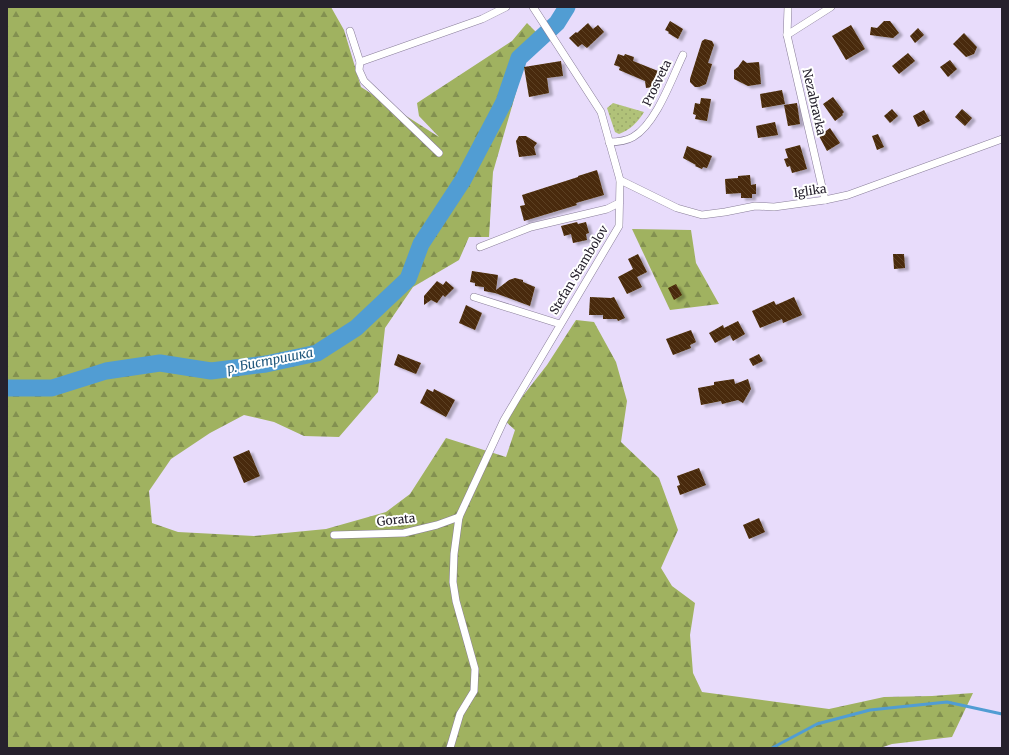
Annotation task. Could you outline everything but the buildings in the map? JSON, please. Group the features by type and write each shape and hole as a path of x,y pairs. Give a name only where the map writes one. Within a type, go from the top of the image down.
{"street":[{"path":"360,62 482,19 506,7"},
{"name":"Stefan Stambolov","path":"450,748 460,714 474,691 475,669 456,601 453,582 454,554 459,517 504,420 619,226 620,180 601,112 533,7"},
{"name":"Nezabravka","path":"788,7 787,35 825,200"},
{"path":"787,35 830,7"},
{"path":"350,31 360,62 358,70 364,81 439,153"},
{"name":"Prosveta","path":"609,142 621,141 634,137 647,124 660,106 683,55"},
{"name":"Iglika","path":"620,180 677,208 702,215 755,206 774,207 825,200 848,195 1002,139"},
{"path":"480,247 531,227 607,209 619,203"},
{"path":"474,297 560,324"},
{"name":"Gorata","path":"334,535 404,532 437,525 459,517"}],"green space":[{"path":"7,7 331,7 344,30 361,87 439,137 419,116 417,103 512,41 527,23 544,40 523,57 517,89 493,172 489,237 469,237 459,260 413,287 385,328 378,392 339,437 304,436 274,422 244,415 210,433 171,459 149,491 152,523 178,532 254,536 326,529 386,512 410,494 446,438 506,457 515,430 504,420 547,365 576,320 594,322 616,362 627,401 621,442 659,478 678,530 661,568 672,586 695,603 690,635 693,673 702,692 829,709 884,697 973,693 952,737 892,744 880,748 7,748"},
{"path":"613,103 644,112 633,125 619,134 615,132 607,108"},
{"path":"632,229 691,230 696,263 719,304 670,310"}],"waterway":[{"name":"р. Бистришка","path":"7,388 52,388 106,371 160,363 211,371 266,364 317,353 356,328 408,279 421,244 463,180 504,102 519,58 557,23 567,7"},
{"path":"772,748 817,724 870,710 947,702 1002,714"}]}
